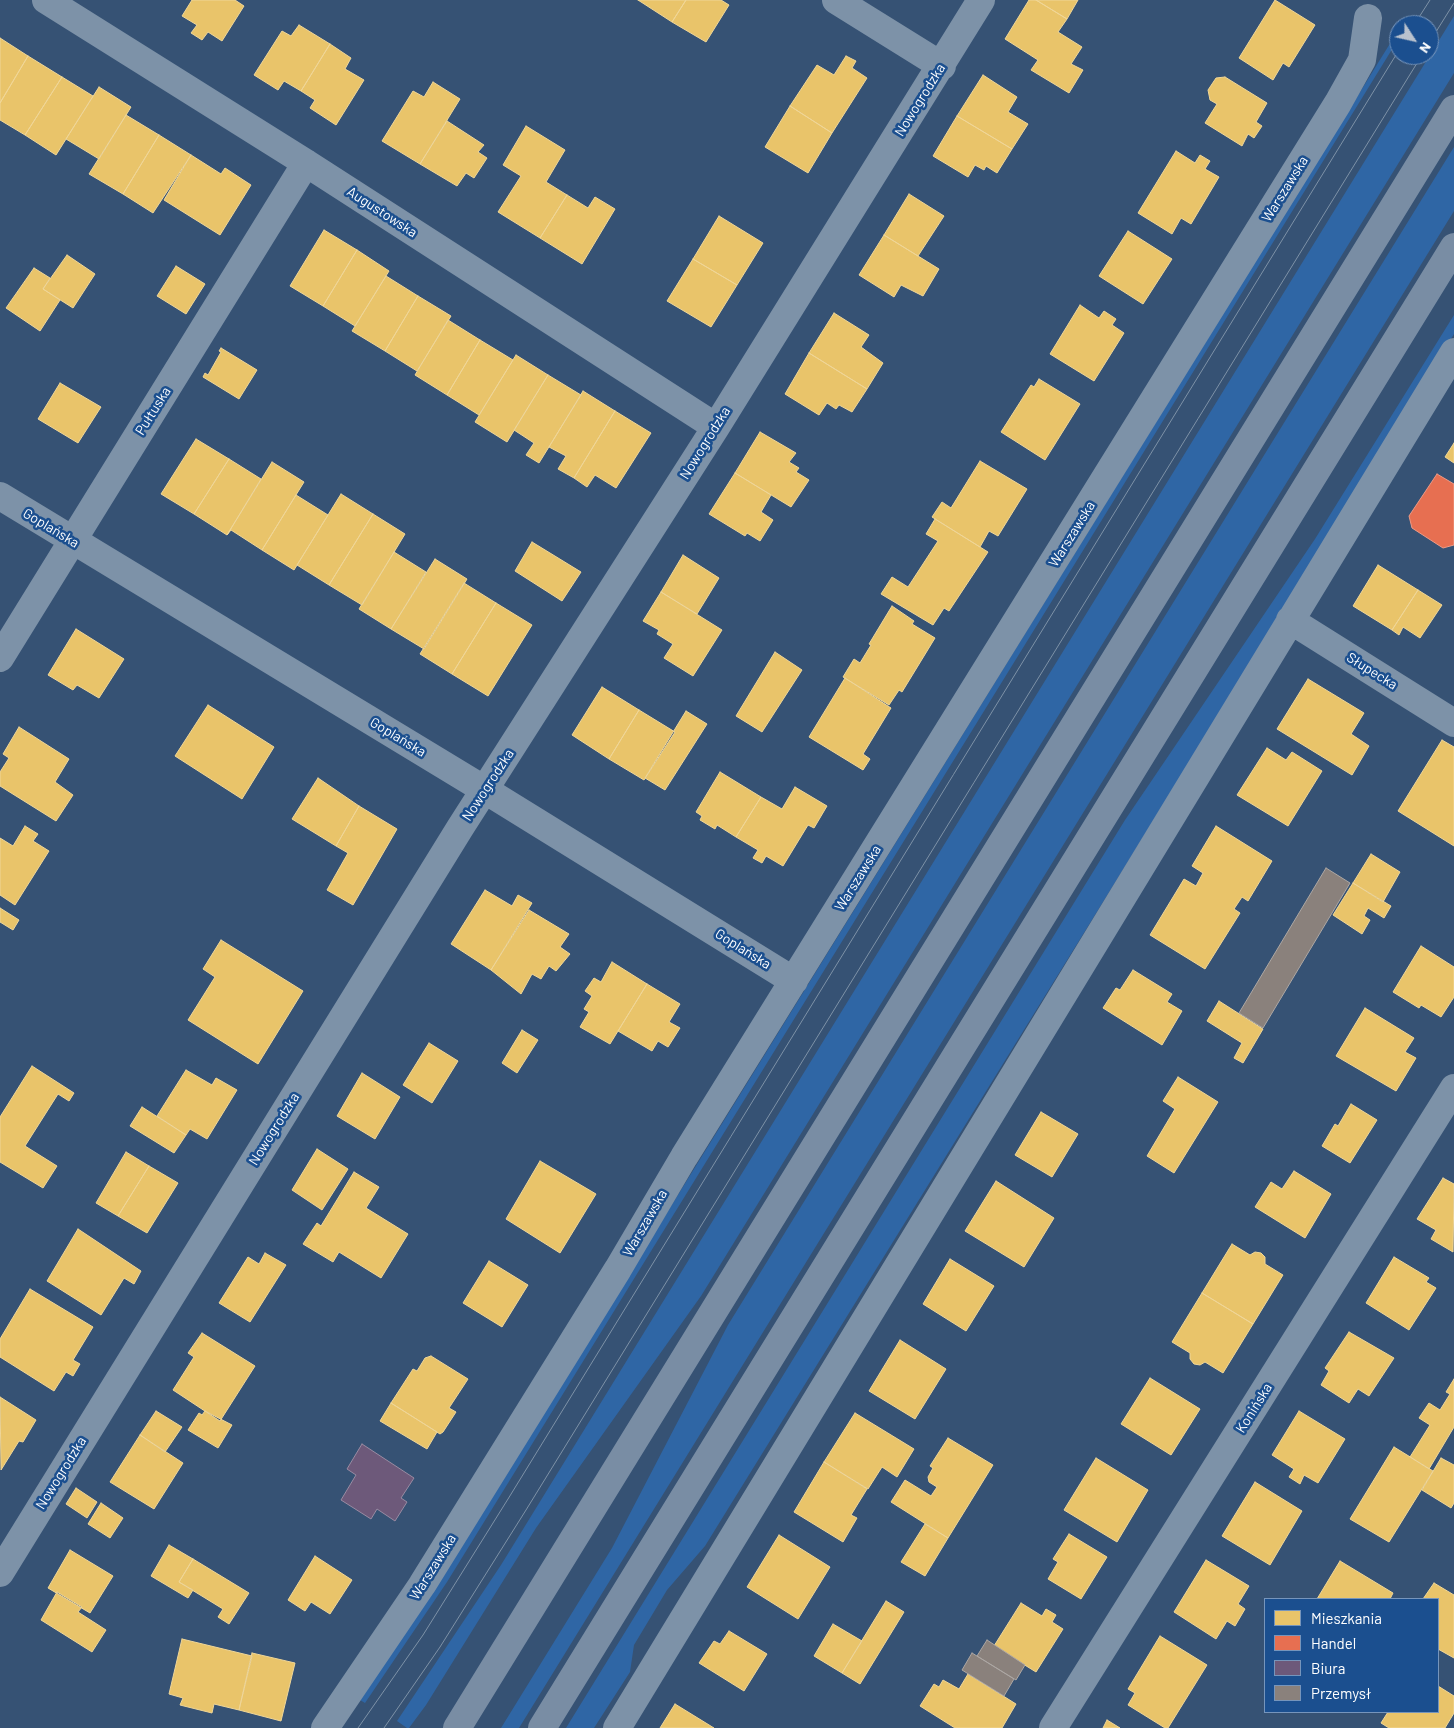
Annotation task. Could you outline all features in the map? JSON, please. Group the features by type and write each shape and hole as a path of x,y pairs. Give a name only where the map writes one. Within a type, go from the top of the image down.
{"main road":[{"path":"457,1728 1454,109"},
{"path":"542,1728 1454,247"}],"street":[{"path":"836,0 942,66"},
{"name":"Nowogrodzka","path":"0,1573 460,828 716,427 942,66 980,0"},
{"name":"Augustowska","path":"56,3 716,427"},
{"name":"Warszawska","path":"325,1728 422,1585 1338,103 1362,60 1368,18"},
{"name":"Pułtuska","path":"0,658 306,163"},
{"path":"617,1728 1454,352"},
{"name":"Goplańska","path":"0,496 485,790 794,981"},
{"name":"Słupecka","path":"1290,620 1454,723"},
{"name":"Konińska","path":"1053,1728 1454,1088"}],"shaded area":[{"path":"1454,16 1454,73 701,1296 536,1528 426,1705 409,1728 407,1728 397,1721 501,1565 1424,65 1439,65 1439,40"},
{"path":"1389,45 1389,54 447,1582 365,1703 360,1700 441,1578"},
{"path":"1454,147 1454,211 519,1728 501,1728 612,1548 728,1325"},
{"path":"1454,315 1454,334 705,1546 667,1590 634,1645 630,1672 594,1728 566,1728 1125,820 1315,539"}],"building: Mieszkania":[{"path":"192,0 235,0 244,6 222,41 208,32 202,40 191,33 197,25 182,16"},
{"path":"638,0 686,0 672,22"},
{"path":"686,0 721,0 729,5 706,42 672,22"},
{"path":"1029,0 1036,0 1067,19 1058,32 1082,47 1071,64 1083,70 1069,93 1031,70 1038,60 1005,39"},
{"path":"1036,0 1078,0 1067,19"},
{"path":"1275,0 1315,25 1289,67 1283,63 1273,80 1239,58"},
{"path":"299,25 330,44 301,91 284,81 278,90 254,75 282,31 291,36"},
{"path":"0,38 28,56 0,103"},
{"path":"330,44 351,58 345,69 364,80 336,125 310,108 315,100 301,91"},
{"path":"28,56 62,77 25,135 0,120 0,103"},
{"path":"846,56 856,61 852,68 867,78 832,133 790,106 817,65 834,75"},
{"path":"983,75 1017,97 1008,112 1028,124 1012,149 957,116"},
{"path":"62,77 93,96 56,155 25,135"},
{"path":"1225,77 1267,103 1256,122 1262,126 1254,138 1248,134 1242,146 1205,123 1217,104 1210,100 1208,90 1216,78"},
{"path":"433,82 460,99 420,164 382,141 413,91 424,97"},
{"path":"99,87 131,107 99,159 66,139"},
{"path":"790,106 832,133 808,173 765,147"},
{"path":"126,115 159,135 123,194 89,174"},
{"path":"957,116 1012,149 997,173 986,166 984,170 975,165 968,177 933,156"},
{"path":"447,121 484,145 478,152 487,158 474,178 466,173 457,186 420,164"},
{"path":"526,126 565,150 546,182 567,195 540,238 498,212 521,176 503,165"},
{"path":"159,135 191,155 153,213 123,194"},
{"path":"1176,151 1195,163 1200,155 1210,161 1205,169 1219,177 1191,224 1181,218 1172,234 1138,213"},
{"path":"191,155 221,174 225,168 251,185 220,235 164,200"},
{"path":"909,194 944,216 918,256 884,235"},
{"path":"567,195 588,208 595,197 615,209 582,264 540,238"},
{"path":"719,216 763,243 737,285 693,259"},
{"path":"324,230 357,250 323,306 290,286"},
{"path":"1128,231 1172,259 1143,304 1099,276"},
{"path":"884,235 939,269 923,296 901,285 894,297 859,275"},
{"path":"357,250 389,271 355,326 323,306"},
{"path":"67,255 95,274 73,308 43,289"},
{"path":"693,259 737,285 711,327 667,301"},
{"path":"176,266 205,284 186,314 157,296"},
{"path":"34,268 50,278 43,289 60,300 40,331 6,308"},
{"path":"386,276 418,296 385,351 352,331"},
{"path":"418,296 451,316 417,371 385,351"},
{"path":"1080,305 1099,318 1104,311 1116,319 1112,325 1124,333 1094,381 1050,354"},
{"path":"834,313 869,335 861,347 883,363 867,389 809,353"},
{"path":"448,320 480,340 447,395 415,375"},
{"path":"480,340 513,360 479,415 447,395"},
{"path":"221,348 257,370 239,399 203,377 205,373 208,375 221,352 219,351"},
{"path":"809,353 867,389 852,412 839,405 836,409 827,403 819,415 785,394"},
{"path":"516,355 548,375 507,442 475,422"},
{"path":"548,375 581,395 539,463 526,455 534,443 514,430"},
{"path":"1039,379 1080,404 1045,460 1001,432 1031,385 1034,387"},
{"path":"60,383 101,407 78,443 38,419"},
{"path":"583,391 615,411 574,478 558,469 566,456 549,447"},
{"path":"615,411 651,433 616,488 595,475 587,487 574,478"},
{"path":"760,432 796,453 789,462 799,468 796,472 809,480 791,507 735,473"},
{"path":"196,439 229,459 194,514 161,494"},
{"path":"1454,443 1454,463 1445,457"},
{"path":"229,459 261,479 227,535 194,514"},
{"path":"980,461 1027,489 998,536 989,531 980,547 932,517 942,502 951,508"},
{"path":"272,462 304,482 262,550 231,530 227,535"},
{"path":"735,473 771,495 761,512 773,520 760,541 747,533 745,536 709,514"},
{"path":"341,494 373,514 329,585 297,565"},
{"path":"296,495 328,515 294,570 262,550"},
{"path":"373,514 405,534 362,605 329,585"},
{"path":"935,519 988,552 949,611 944,608 933,625 881,594 892,577 908,587 938,541 926,534"},
{"path":"532,542 581,572 562,601 515,571"},
{"path":"394,552 426,572 391,629 359,609"},
{"path":"683,555 719,578 697,614 661,592"},
{"path":"435,559 467,579 424,649 391,629"},
{"path":"1378,565 1418,590 1392,630 1353,606"},
{"path":"464,583 496,603 452,674 420,654"},
{"path":"1418,590 1442,605 1420,638 1403,627 1399,635 1392,630"},
{"path":"661,592 722,630 693,676 664,658 673,644 657,634 659,630 643,621"},
{"path":"496,603 532,625 488,696 452,674"},
{"path":"892,606 914,621 912,624 935,638 902,692 899,690 889,705 843,677 854,659 860,663"},
{"path":"76,629 124,659 99,698 77,685 73,690 48,675"},
{"path":"775,652 802,670 762,732 736,716"},
{"path":"845,678 891,708 863,754 870,759 863,770 809,737"},
{"path":"1308,679 1364,713 1351,734 1369,746 1352,775 1277,729"},
{"path":"602,687 639,710 609,759 572,735"},
{"path":"208,705 274,747 242,799 175,756"},
{"path":"639,710 675,732 644,780 609,759"},
{"path":"686,711 707,724 665,790 645,778"},
{"path":"19,727 69,759 55,782 73,795 56,821 0,786 0,772 9,758 3,754"},
{"path":"1442,740 1454,747 1454,846 1398,811"},
{"path":"1267,748 1286,760 1292,752 1322,771 1288,826 1237,795"},
{"path":"720,772 761,797 736,837 717,825 715,829 700,820 702,816 696,812"},
{"path":"318,778 359,806 336,846 292,819"},
{"path":"795,787 827,806 814,828 808,825 783,866 766,856 762,863 753,858 758,850 736,837 761,797 782,809"},
{"path":"359,806 397,829 353,905 327,890 348,853 336,846"},
{"path":"25,826 38,834 33,841 49,851 15,905 0,895 0,838 13,846"},
{"path":"1216,826 1272,861 1248,901 1242,897 1234,909 1240,913 1205,969 1150,935 1184,879 1196,886 1203,873 1192,866"},
{"path":"1371,854 1400,872 1383,902 1353,883"},
{"path":"1353,883 1391,906 1384,918 1368,908 1364,916 1370,920 1362,934 1333,915"},
{"path":"485,890 512,906 518,895 532,903 491,970 451,944"},
{"path":"0,908 19,920 13,930 0,922"},
{"path":"529,910 569,934 560,947 570,954 556,971 549,966 541,979 532,974 521,994 491,970"},
{"path":"221,940 303,991 258,1064 188,1020 215,977 203,969"},
{"path":"1421,946 1454,967 1454,997 1441,1017 1421,1005 1419,1008 1393,992"},
{"path":"612,962 647,984 610,1044 580,1027 589,1012 584,1009 592,996 585,991 594,978 601,982"},
{"path":"1133,970 1172,994 1167,1002 1182,1011 1162,1045 1103,1008 1116,988 1120,990"},
{"path":"647,984 680,1004 669,1022 680,1028 668,1047 658,1041 652,1051 618,1031"},
{"path":"1219,1001 1263,1029 1243,1063 1234,1058 1242,1043 1207,1021"},
{"path":"1365,1008 1414,1038 1405,1052 1416,1058 1396,1091 1336,1056"},
{"path":"522,1030 538,1040 517,1073 502,1063"},
{"path":"429,1043 458,1061 432,1103 403,1085"},
{"path":"32,1066 74,1093 69,1101 58,1094 25,1146 57,1166 43,1188 0,1162 0,1117"},
{"path":"186,1070 212,1085 216,1078 237,1090 207,1139 190,1129 186,1135 157,1116"},
{"path":"362,1073 400,1097 375,1139 337,1116"},
{"path":"1178,1077 1218,1102 1174,1173 1147,1156 1175,1109 1163,1101"},
{"path":"1351,1104 1377,1120 1350,1163 1322,1146 1335,1124 1338,1126"},
{"path":"142,1107 186,1135 174,1153 130,1126"},
{"path":"1041,1112 1078,1134 1052,1177 1015,1155"},
{"path":"317,1149 348,1169 322,1210 292,1190"},
{"path":"126,1152 149,1166 118,1216 96,1203"},
{"path":"540,1161 596,1194 560,1253 506,1219"},
{"path":"149,1166 178,1183 147,1233 118,1216"},
{"path":"1294,1171 1331,1194 1305,1238 1255,1207 1271,1182 1282,1189"},
{"path":"354,1172 379,1187 366,1208 408,1234 381,1278 339,1252 333,1262 303,1244 317,1223 321,1226"},
{"path":"1443,1178 1454,1184 1453,1252 1431,1239 1436,1230 1417,1219"},
{"path":"996,1181 1054,1218 1024,1267 965,1231"},
{"path":"78,1229 141,1271 134,1284 124,1278 101,1315 47,1281"},
{"path":"1232,1244 1250,1255 1255,1252 1261,1253 1265,1257 1265,1264 1283,1275 1253,1324 1202,1293"},
{"path":"265,1253 286,1265 250,1322 219,1303 248,1257 259,1264"},
{"path":"1394,1257 1429,1278 1426,1282 1436,1288 1409,1330 1366,1303"},
{"path":"950,1259 994,1286 966,1331 923,1304"},
{"path":"489,1261 528,1285 502,1327 463,1303"},
{"path":"30,1289 93,1327 73,1360 80,1364 73,1376 66,1372 54,1391 0,1357 0,1339"},
{"path":"1202,1293 1253,1324 1223,1373 1205,1362 1200,1365 1194,1364 1190,1359 1190,1353 1172,1342"},
{"path":"1349,1332 1394,1358 1369,1396 1358,1389 1349,1403 1321,1385 1329,1371 1325,1368"},
{"path":"202,1333 255,1366 220,1421 173,1390 194,1357 188,1353"},
{"path":"900,1340 946,1369 915,1419 869,1391"},
{"path":"431,1356 468,1379 449,1408 456,1412 440,1434 391,1403 413,1369 417,1371 425,1358"},
{"path":"1150,1378 1200,1409 1171,1455 1121,1424"},
{"path":"1454,1379 1454,1427 1429,1469 1410,1457 1430,1425 1419,1418 1429,1403 1440,1410 1450,1394 1446,1392"},
{"path":"0,1397 36,1420 23,1442 19,1441 1,1470"},
{"path":"391,1403 437,1432 427,1449 380,1421"},
{"path":"156,1411 182,1427 165,1452 140,1435"},
{"path":"205,1411 232,1425 218,1448 188,1430 199,1413 202,1415"},
{"path":"1299,1411 1345,1439 1318,1483 1304,1475 1300,1484 1289,1477 1294,1469 1272,1455"},
{"path":"855,1413 914,1449 897,1477 882,1467 868,1489 824,1462"},
{"path":"140,1435 183,1463 154,1509 110,1482"},
{"path":"948,1438 993,1465 948,1538 891,1502 905,1480 931,1496 937,1487 929,1482 928,1477 933,1468 930,1466"},
{"path":"1394,1447 1433,1471 1389,1542 1350,1519"},
{"path":"1096,1458 1148,1490 1117,1542 1064,1510"},
{"path":"1441,1458 1454,1465 1454,1503 1451,1508 1422,1490"},
{"path":"824,1462 867,1489 851,1515 857,1518 843,1542 794,1512"},
{"path":"1255,1482 1302,1511 1270,1565 1222,1536"},
{"path":"76,1488 97,1502 87,1518 66,1504"},
{"path":"101,1503 123,1518 110,1538 88,1524"},
{"path":"925,1524 948,1538 925,1576 901,1562"},
{"path":"1069,1534 1107,1557 1081,1599 1048,1579 1058,1562 1053,1559"},
{"path":"779,1535 830,1567 798,1619 747,1587"},
{"path":"169,1545 193,1559 179,1582 193,1590 188,1598 151,1576"},
{"path":"70,1550 113,1576 90,1613 48,1588"},
{"path":"315,1556 352,1580 330,1614 311,1602 305,1611 288,1600"},
{"path":"193,1559 249,1593 229,1624 218,1617 223,1609 179,1582"},
{"path":"1206,1560 1249,1586 1238,1604 1245,1609 1235,1626 1227,1621 1216,1639 1174,1612"},
{"path":"1340,1561 1393,1593 1390,1598 1318,1598"},
{"path":"1434,1583 1454,1595 1454,1658 1439,1650 1439,1598 1424,1598"},
{"path":"57,1592 82,1607 78,1612 106,1630 92,1652 41,1620"},
{"path":"886,1601 904,1612 860,1684 842,1673"},
{"path":"1021,1603 1042,1616 1046,1609 1056,1615 1052,1622 1063,1629 1036,1672 994,1646"},
{"path":"833,1624 862,1641 842,1673 814,1656"},
{"path":"729,1631 767,1654 744,1691 699,1663 714,1641 720,1644"},
{"path":"1160,1636 1207,1665 1168,1728 1128,1705 1135,1693 1128,1689"},
{"path":"182,1639 252,1656 239,1710 214,1704 212,1713 180,1705 183,1698 169,1694"},
{"path":"252,1653 295,1663 281,1721 239,1710"},
{"path":"968,1674 1016,1704 1002,1728 955,1728 920,1706 934,1684 939,1687 943,1680 959,1689"},
{"path":"1439,1687 1454,1696 1454,1713 1445,1728 1389,1728 1381,1723 1387,1713 1439,1713"},
{"path":"675,1704 714,1728 660,1728"},
{"path":"1107,1720 1120,1728 1103,1728"}],"building: Handel":[{"path":"1437,474 1454,484 1454,545 1443,548 1412,528 1409,516"}],"building: Biura":[{"path":"362,1444 414,1478 401,1498 407,1502 395,1521 377,1509 371,1519 341,1500 356,1475 347,1469"}],"building: Przemysł":[{"path":"1326,868 1350,883 1263,1028 1239,1013"},
{"path":"987,1640 1025,1665 1016,1680 977,1656"},
{"path":"972,1653 1014,1679 1004,1696 962,1670"}],"tram line":[{"path":"1420,15 1430,0"},
{"path":"1439,27 1454,3"},
{"path":"358,1728 423,1635 508,1499 1390,65"},
{"path":"384,1728 440,1647 526,1510 1416,65"}]}
